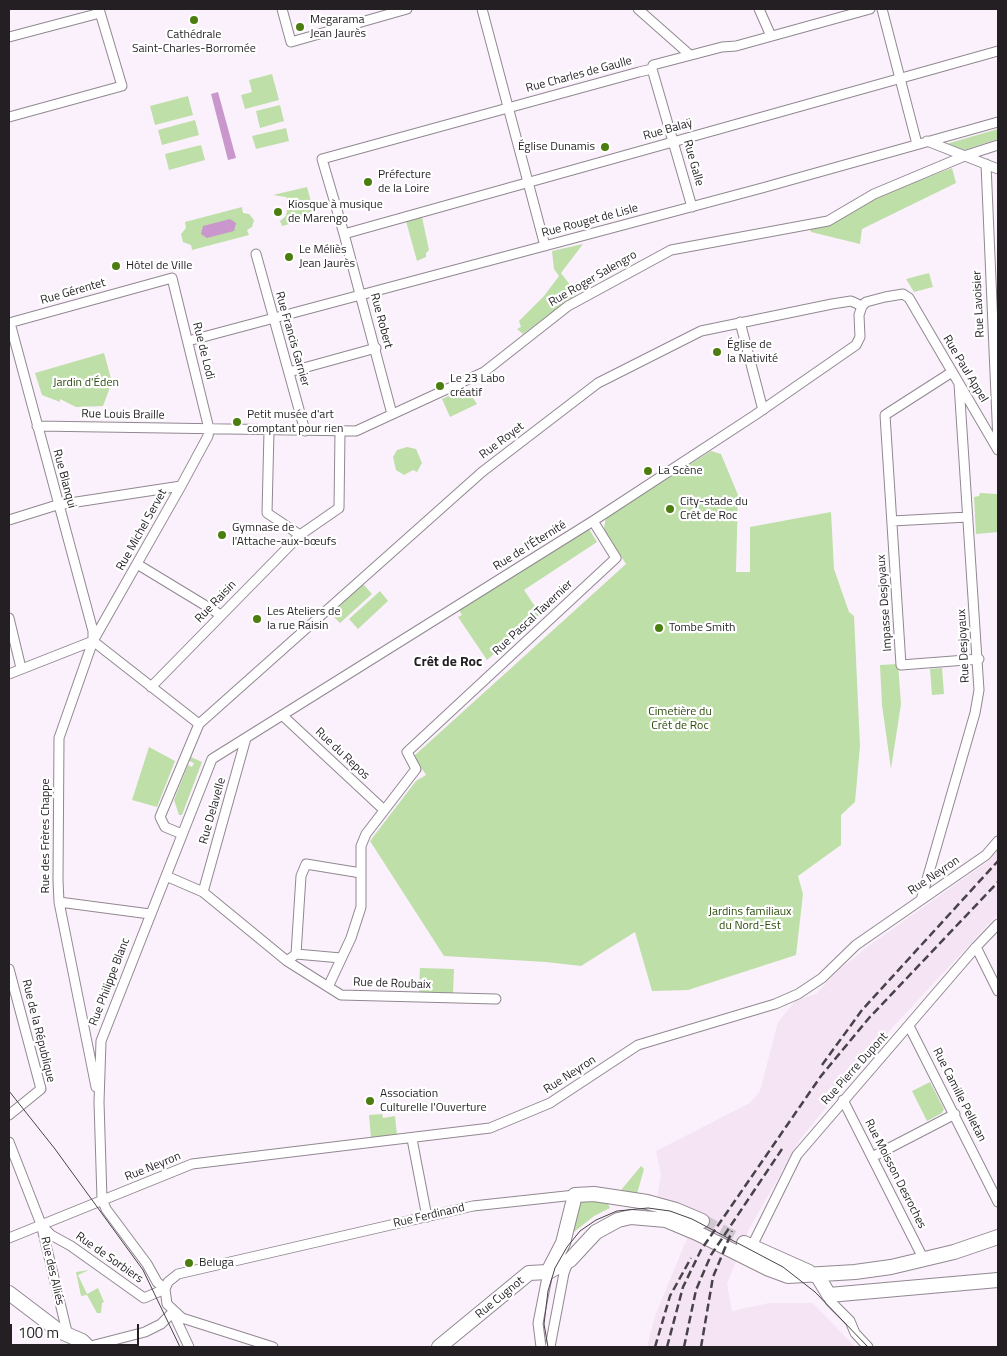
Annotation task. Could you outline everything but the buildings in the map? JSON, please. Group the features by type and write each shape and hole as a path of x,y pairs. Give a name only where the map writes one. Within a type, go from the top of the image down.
{"main road":[{"path":"548,1272 563,1243 575,1195"},
{"name":"Rue Ferdinand","path":"575,1195 608,1196 662,1206 699,1227"},
{"name":"Rue Cugnot","path":"439,1347 530,1273 548,1272 570,1260 596,1232 618,1220 631,1217 666,1220 699,1227"},
{"path":"699,1227 817,1275 855,1272 924,1260 998,1237"},
{"path":"817,1275 828,1295 998,1280"},
{"path":"9,1293 77,1345"}],"street":[{"path":"282,9 290,42 408,9"},
{"path":"482,9 546,246"},
{"path":"638,9 690,55"},
{"path":"758,9 771,36"},
{"name":"Rue Charles de Gaulle","path":"322,159 652,69 653,65 870,9"},
{"path":"9,37 100,11 122,86 9,118"},
{"path":"882,11 918,144"},
{"name":"Rue Balaÿ","path":"344,234 998,52"},
{"name":"Rue Galle","path":"652,69 692,207"},
{"name":"Rue Rouget de Lisle","path":"188,341 692,207 998,122"},
{"path":"927,141 998,169"},
{"name":"Rue Roger Salengro","path":"209,429 356,431 484,372 568,306 671,250 828,221 874,194 998,145"},
{"name":"Rue Robert","path":"322,159 376,348 392,414"},
{"name":"Rue Lavoisier","path":"986,164 994,264 998,442"},
{"name":"Rue Francis Garnier","path":"256,254 305,431"},
{"name":"Rue Gérentet","path":"9,323 172,278"},
{"name":"Rue de Lodi","path":"172,278 209,429"},
{"name":"Rue Royet","path":"182,834 165,827 160,817 199,724 482,472 598,383 701,330 844,302 856,302 862,306 872,299 902,294 910,300"},
{"name":"Rue Paul Appel","path":"910,300 998,450"},
{"name":"Rue de l'Éternité","path":"212,759 593,521 763,410 856,345 860,337 859,315 862,306"},
{"path":"740,322 763,410"},
{"name":"Rue Blanqui","path":"9,323 92,631 93,641"},
{"path":"288,372 376,348"},
{"name":"Impasse Desjoyaux","path":"952,372 885,415 901,665 979,660"},
{"name":"Rue Desjoyaux","path":"921,900 978,698 979,660 959,384"},
{"name":"Rue Louis Braille","path":"37,426 209,429"},
{"name":"Rue Michel Servet","path":"87,660 93,641 181,486 208,436 209,429"},
{"path":"269,431 266,513 300,535"},
{"name":"Rue Raisin","path":"151,687 300,535 339,508 340,432"},
{"path":"9,520 57,505 181,486"},
{"path":"892,522 968,517"},
{"name":"Rue Pascal Tavernier","path":"328,987 340,958 352,938 361,906 361,846 366,834 416,769 407,752 616,558 593,521"},
{"path":"137,564 221,615"},
{"path":"9,618 22,668"},
{"path":"9,674 70,648 93,641 199,724"},
{"name":"Rue des Frères Chappe","path":"87,660 59,738 59,902 99,1102"},
{"name":"Rue du Repos","path":"282,715 384,810"},
{"name":"Rue Delavelle","path":"203,892 246,738"},
{"name":"Rue Philippe Blanc","path":"99,1102 101,1041 212,759"},
{"name":"Rue Neyron","path":"9,1238 192,1164 412,1139 490,1128 550,1103 638,1045 774,1004 798,994 822,978 856,945 978,861 998,841"},
{"path":"296,954 302,876 306,864 361,873"},
{"name":"Rue de Roubaix","path":"166,876 203,892 287,961 341,995 496,999"},
{"path":"59,902 150,914"},
{"name":"Rue Pierre Dupont","path":"745,1247 797,1156 843,1100 998,924"},
{"path":"976,947 998,991"},
{"path":"287,961 296,954 340,958"},
{"name":"Rue de la République","path":"9,969 41,1089 9,1115"},
{"name":"Rue Camille Pelletan","path":"909,1026 998,1202"},
{"name":"Rue Moisson Desroches","path":"843,1100 924,1260"},
{"path":"99,1102 102,1199 106,1209 147,1264 157,1282 165,1289 167,1304 173,1312 189,1347"},
{"path":"872,1157 955,1114"},
{"path":"412,1139 427,1216"},
{"name":"Rue des Alliés","path":"9,1142 41,1224 77,1345"},
{"name":"Rue Ferdinand","path":"165,1289 168,1282 178,1274 427,1216 473,1206 575,1195"},
{"name":"Rue de Sorbiers","path":"41,1224 51,1235 71,1246 144,1298 165,1289"},
{"path":"550,1347 564,1273 570,1260"},
{"path":"541,1347 538,1323 548,1272"},
{"path":"828,1295 830,1301 850,1321 855,1333 868,1347"},
{"path":"77,1345 152,1329 164,1322 173,1312"},
{"path":"173,1312 182,1318 273,1347"}],"shaded area":[{"path":"218,92 236,158 228,160 211,94"},
{"path":"230,219 236,223 234,231 207,238 201,234 203,226"},
{"path":"998,846 998,914 892,1028 801,1138 749,1229 727,1284 732,1311 769,1303 813,1303 855,1347 647,1347 655,1316 698,1212 657,1198 661,1175 656,1151 750,1103 760,1091 778,1022 796,1000 816,994 840,969 870,945 987,862"}],"green space":[{"path":"272,74 279,100 245,109 241,95 252,92 249,80"},
{"path":"188,96 193,115 155,125 150,106"},
{"path":"280,105 284,121 260,128 256,111"},
{"path":"195,120 199,135 162,145 158,130"},
{"path":"286,128 289,141 256,149 252,136"},
{"path":"998,129 998,139 964,150 946,144"},
{"path":"201,145 205,160 169,170 165,154"},
{"path":"952,168 956,183 862,229 860,244 811,232 810,229 829,225 884,194"},
{"path":"307,187 315,217 282,226 280,221 286,216 287,210 294,208 286,197 273,195"},
{"path":"242,207 243,213 249,214 254,220 252,227 247,230 249,235 192,250 191,245 183,242 181,234 186,228 185,222"},
{"path":"422,217 429,250 426,253 426,257 417,261 406,221"},
{"path":"583,244 561,273 577,294 523,334 517,329 521,327 519,321 544,296 559,276 554,269 552,251"},
{"path":"929,273 933,287 914,292 906,279"},
{"name":"Jardin d'Éden","path":"104,353 112,382 103,406 76,407 60,399 60,402 42,395 35,373"},
{"path":"466,388 477,404 450,417 442,399"},
{"path":"407,447 416,449 422,463 417,472 413,470 404,475 396,470 393,457 397,450"},
{"name":"Cimetière du Crêt de Roc","path":"711,451 721,454 738,495 736,572 750,572 750,527 831,512 834,569 849,612 854,616 860,746 855,802 841,815 841,845 798,876 803,894 796,955 688,990 652,991 635,932 581,966 444,956 370,841 416,781 426,775 414,756 626,564 605,532 606,517"},
{"path":"980,493 997,494 998,532 976,534 974,497 979,496"},
{"path":"589,529 597,542 524,590 540,614 487,660 458,617 462,615 459,610"},
{"path":"363,584 372,594 340,623 331,614"},
{"path":"380,591 388,601 358,629 349,619"},
{"path":"898,664 901,704 891,769 882,705 880,665"},
{"path":"942,668 944,694 932,695 930,669"},
{"path":"149,747 175,761 157,807 132,800"},
{"path":"191,757 202,762 182,815 179,815 174,800 188,765 192,767 194,763 189,761"},
{"path":"420,968 454,969 453,994 419,993"},
{"path":"930,1082 944,1109 942,1113 927,1121 912,1091"},
{"path":"382,1114 383,1118 395,1116 397,1135 371,1138 369,1115"},
{"path":"641,1166 644,1169 637,1194 621,1190"},
{"path":"584,1199 598,1200 608,1204 610,1208 594,1216 574,1232 572,1229 580,1202"},
{"path":"89,1270 78,1275 87,1294 98,1288 104,1302 102,1303 101,1313 97,1313 87,1295 81,1296 76,1272"}],"tunnel":[{"path":"702,1221 744,1243"}],"tram line":[{"path":"9,1091 55,1149 143,1270 180,1347"},
{"path":"548,1347 544,1324 548,1291 555,1268 567,1247 580,1231 596,1220 617,1211 648,1208 670,1211 692,1219 783,1267 815,1292 868,1347"}],"railway":[{"path":"822,1065 862,1010 998,861"},
{"path":"667,1347 683,1287 701,1250 821,1076 869,1018 998,882"},
{"path":"684,1347 696,1290 711,1255 782,1149"},
{"path":"701,1347 713,1277 732,1231"},
{"path":"655,1347 670,1296 691,1258"}],"place":[{"name":"Cathédrale Saint-Charles-Borromée","path":"194,20"},
{"name":"Megarama Jean Jaurès","path":"300,27"},
{"name":"Église Dunamis","path":"605,147"},
{"name":"Préfecture de la Loire","path":"368,182"},
{"name":"Kiosque à musique de Marengo","path":"278,212"},
{"name":"Le Méliès Jean Jaurès","path":"289,257"},
{"name":"Hôtel de Ville","path":"116,266"},
{"name":"Église de la Nativité","path":"717,352"},
{"name":"Le 23 Labo créatif","path":"440,386"},
{"name":"Petit musée d'art comptant pour rien","path":"237,422"},
{"name":"La Scène","path":"648,471"},
{"name":"City-stade du Crêt de Roc","path":"670,509"},
{"name":"Gymnase de l'Attache-aux-bœufs","path":"222,535"},
{"name":"Les Ateliers de la rue Raisin","path":"257,619"},
{"name":"Tombe Smith","path":"659,628"},
{"name":"Association Culturelle l'Ouverture","path":"370,1101"},
{"name":"Beluga","path":"189,1263"}],"district":[{"name":"Crêt de Roc","path":"448,663"}],"park label":[{"name":"Jardins familiaux du Nord-Est","path":"750,919"}]}
